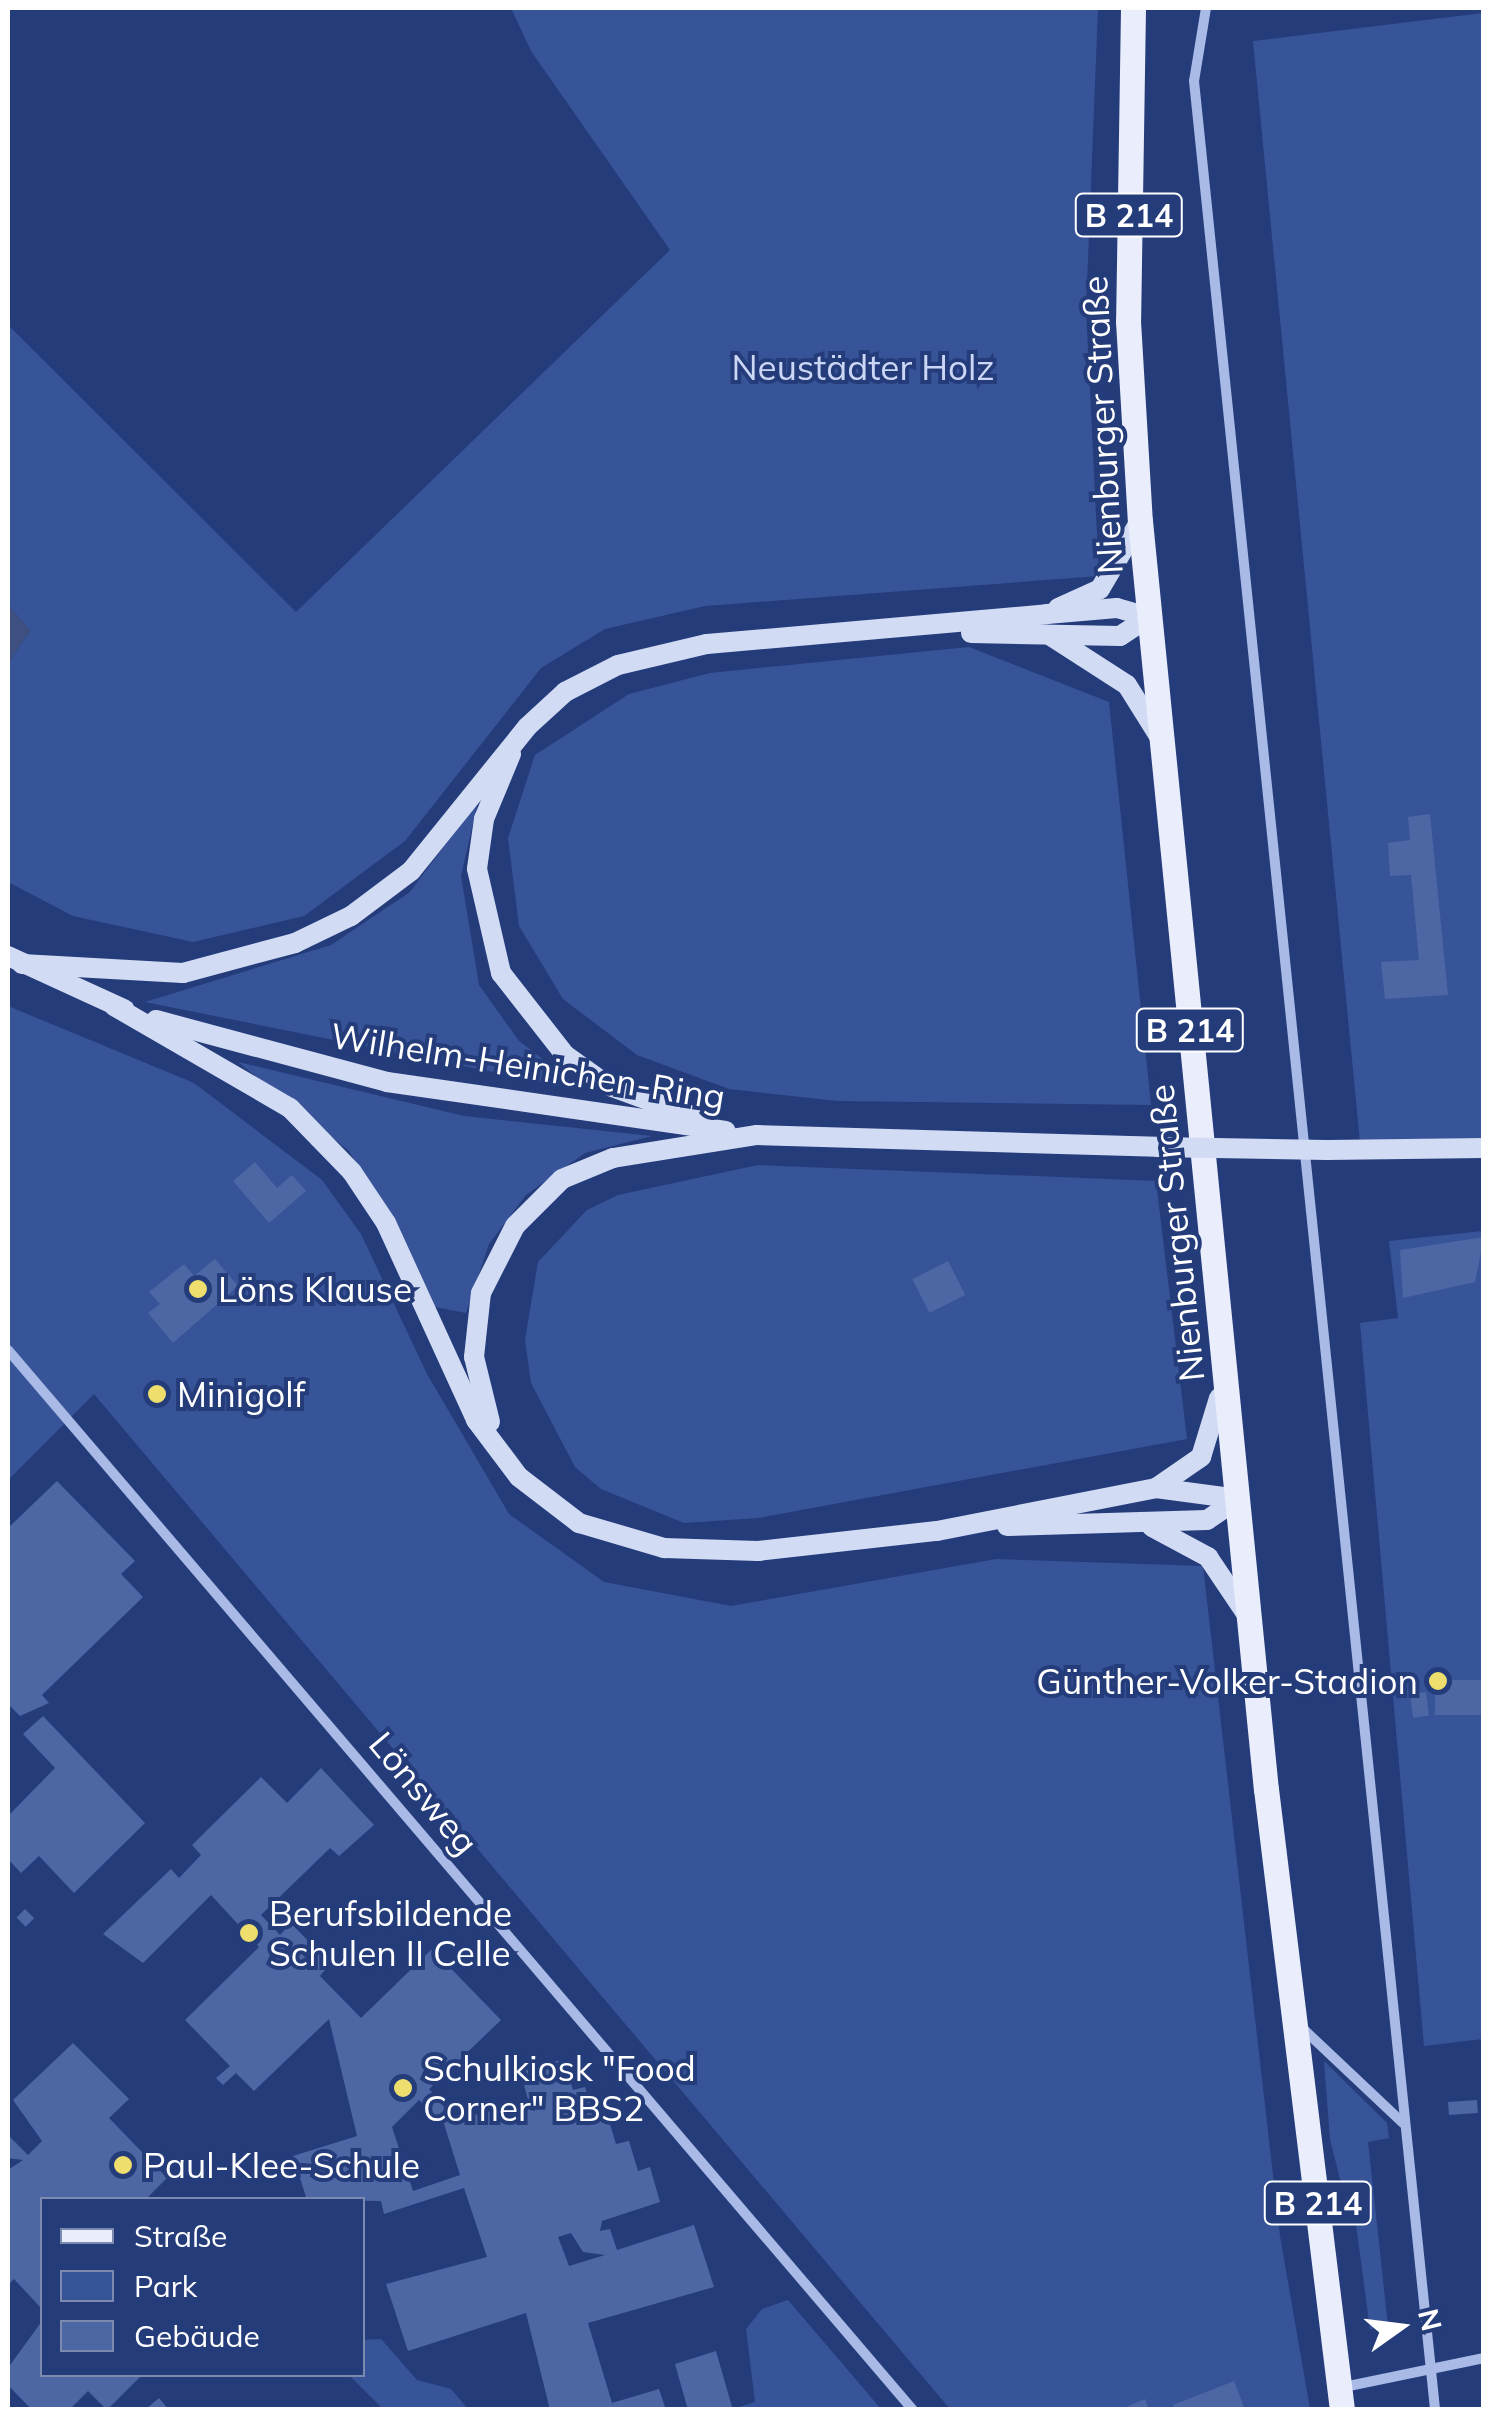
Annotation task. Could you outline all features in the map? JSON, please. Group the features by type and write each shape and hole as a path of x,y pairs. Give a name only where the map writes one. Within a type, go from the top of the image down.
{"main road":[{"name":"Nienburger Straße","path":"1133,8 1128,321 1148,617 1292,2018 1347,2402"},
{"path":"1047,614 1100,589 1140,521"},
{"path":"15,960 167,974 295,944 411,871 527,727 565,692 618,665 707,644 904,631 1118,608 1148,617"},
{"path":"904,631 1120,636 1148,617"},
{"path":"1049,635 1127,685 1161,739"},
{"path":"527,727 499,773 477,869 502,973 532,1022 607,1085 757,1135"},
{"name":"Wilhelm-Heinichen-Ring","path":"15,960 114,1006 386,1082 757,1135"},
{"path":"114,1006 290,1108 352,1172 386,1223 476,1420 520,1477 578,1523 664,1548 758,1551 975,1525 1156,1488 1238,1499"},
{"path":"520,1477 488,1420 474,1357 480,1293 515,1226 562,1179 613,1158 757,1135 1157,1147 1484,1148"},
{"path":"1156,1488 1201,1456 1214,1434 1222,1340"},
{"path":"975,1525 1150,1526 1207,1520 1238,1499"},
{"path":"1150,1526 1208,1556 1250,1622"}],"street":[{"path":"1206,8 1194,81 1435,2410"},
{"name":"Lönsweg","path":"8,1350 914,2410"},
{"path":"1292,2018 1404,2124"},
{"name":"Nienburger Straße","path":"1347,2402 1430,2370 1484,2358"}],"green space":[{"name":"Neustädter Holz","path":"511,8 1098,8 1086,309 1099,576 705,606 605,629 541,668 405,841 304,916 193,942 73,916 8,882 8,663 30,631 8,604 8,325 296,612 670,250 531,51"},
{"path":"1483,13 1483,1138 1360,1142 1253,41"},
{"path":"969,647 1109,702 1151,1105 838,1101 729,1089 637,1055 563,999 519,926 508,838 535,755 629,694 710,673"},
{"path":"478,801 461,876 479,985 519,1041 583,1090 145,1002 331,945 410,892"},
{"path":"8,1006 194,1083 322,1180 361,1234 427,1374 509,1514 604,1582 731,1606 996,1559 1203,1566 1280,2236 1310,2409 950,2409 94,1394 8,1480"},
{"path":"238,1062 464,1116 652,1136 585,1153 526,1195 489,1244 466,1313 435,1307 349,1151"},
{"path":"758,1165 1156,1181 1187,1439 758,1518 684,1523 601,1489 575,1467 531,1383 525,1340 538,1262 587,1210 618,1195"},
{"name":"Günther-Volker-Stadion","path":"1483,1231 1483,2039 1424,2046 1360,1323 1398,1318 1389,1241"},
{"path":"1324,2061 1387,2123 1389,2138 1368,2142 1388,2326 1370,2329 1351,2187 1342,2187 1330,2139"},
{"path":"788,2300 881,2409 733,2409 755,2402 746,2329 762,2309"},
{"path":"381,2339 417,2380 451,2389 468,2409 383,2409 351,2377 365,2377 365,2340"}],"shaded area":[{"path":"8,604 30,631 8,663"}],"building":[{"path":"1430,814 1448,995 1385,999 1381,962 1419,960 1411,875 1390,876 1388,843 1410,840 1408,817"},
{"path":"255,1162 277,1188 292,1175 306,1191 269,1223 233,1181"},
{"path":"1484,1237 1475,1282 1403,1298 1400,1250"},
{"path":"215,1259 238,1286 173,1343 148,1313 160,1304 149,1292 184,1264 194,1276"},
{"path":"948,1261 965,1295 930,1313 912,1279"},
{"path":"57,1481 135,1561 121,1574 143,1597 42,1695 49,1703 20,1716 8,1704 8,1528"},
{"path":"1435,1680 1484,1680 1484,1715 1435,1715"},
{"path":"1426,1692 1429,1716 1413,1718 1410,1694"},
{"path":"43,1716 145,1823 74,1893 39,1856 21,1873 8,1859 8,1816 55,1768 23,1734"},
{"path":"321,1768 374,1825 339,1856 330,1848 261,1915 280,1935 291,1923 330,1964 320,1976 361,2018 432,1949 501,2020 429,2089 455,2119 529,2103 519,2067 564,2060 573,2090 585,2087 595,2117 607,2114 616,2144 629,2141 638,2171 650,2167 660,2202 602,2221 600,2231 610,2229 617,2250 694,2225 714,2287 588,2323 612,2403 659,2389 666,2410 550,2410 526,2313 408,2351 386,2284 487,2257 464,2188 384,2214 381,2201 365,2201 365,2197 306,2197 293,2156 357,2136 329,2019 254,2091 236,2073 223,2085 216,2078 230,2066 185,2020 259,1947 211,1895 143,1963 103,1934 171,1869 179,1878 201,1855 192,1845 261,1777 287,1803","holes":["419,2100 444,2124 460,2175 413,2191 392,2127","571,2233 583,2252 605,2255 569,2266 558,2237"]},
{"path":"25,1909 34,1918 26,1927 17,1917"},
{"path":"73,2043 129,2099 109,2118 167,2178 148,2197 40,2197 40,2307 14,2279 8,2285 8,2170 23,2160 8,2158 8,2135 28,2155 42,2141 13,2100"},
{"path":"1477,2100 1478,2113 1449,2115 1448,2102"},
{"path":"40,2324 40,2377 140,2377 107,2410 88,2391 69,2410 32,2410 8,2385 8,2368"},
{"path":"716,2351 732,2407 688,2410 675,2364"},
{"path":"1234,2381 1245,2410 1175,2410 1173,2405"},
{"path":"159,2398 169,2410 145,2410"},
{"path":"1145,2399 1149,2410 1129,2410 1128,2406"}],"place":[{"name":"Löns Klause","path":"198,1289"},
{"name":"Minigolf","path":"157,1394"},
{"name":"Günther-Volker-Stadion","path":"1438,1681"},
{"name":"Berufsbildende Schulen II Celle","path":"249,1933"},
{"name":"Schulkiosk \"Food Corner\" BBS2","path":"403,2088"},
{"name":"Paul-Klee-Schule","path":"123,2165"}]}
